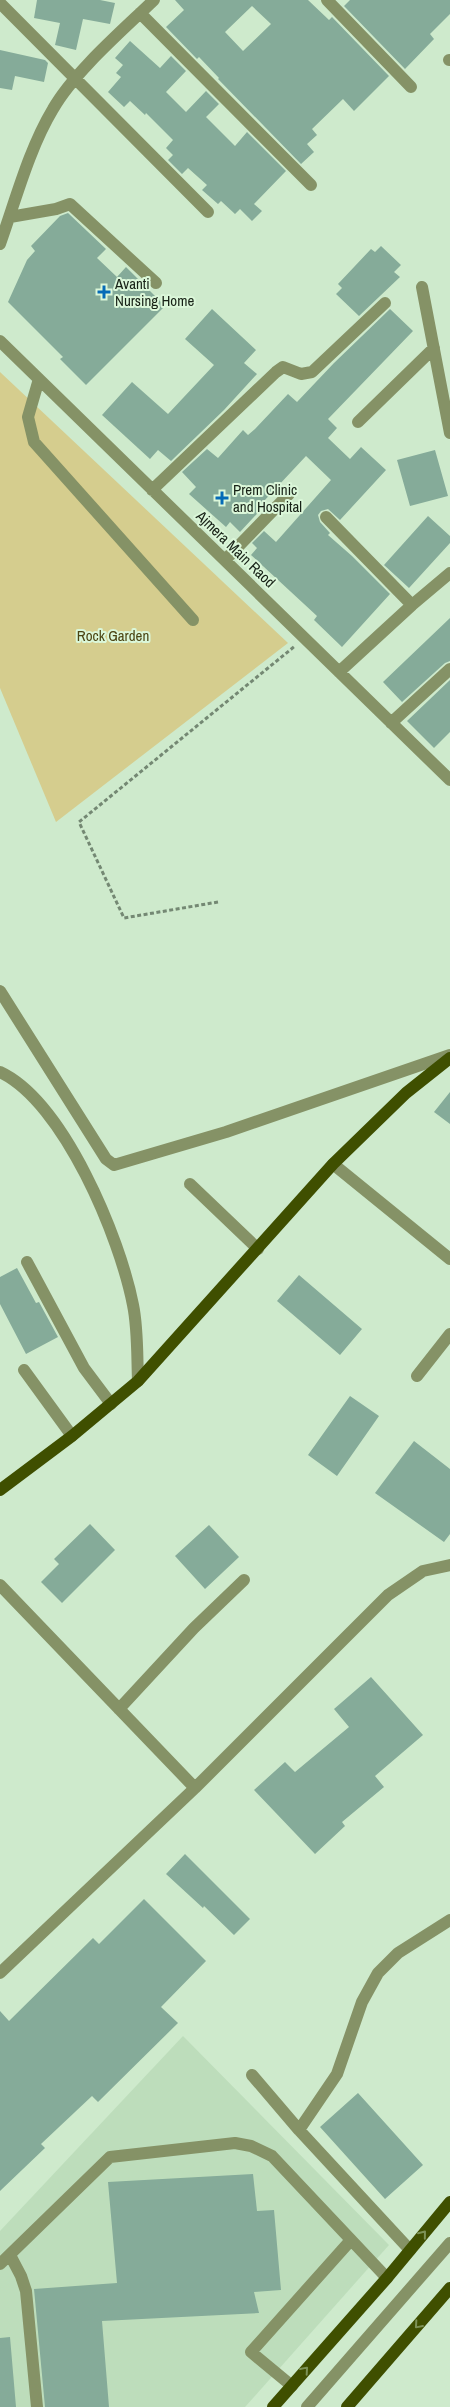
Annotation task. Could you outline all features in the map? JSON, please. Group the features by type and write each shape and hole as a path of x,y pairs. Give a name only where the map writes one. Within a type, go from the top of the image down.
{"main road":[{"path":"0,1490 72,1436 138,1381 333,1164 406,1093 450,1056"},
{"path":"273,2407 387,2278 450,2202"},
{"path":"347,2407 450,2288"}],"street":[{"path":"0,244 38,141 53,108 76,79 154,0"},
{"path":"327,0 411,87"},
{"path":"0,3 208,212"},
{"path":"140,13 311,185"},
{"path":"10,217 56,209 70,204 156,283"},
{"path":"422,286 450,433"},
{"path":"152,490 276,372 283,367 301,374 312,372 385,303"},
{"name":"Ajmera Main Raod","path":"0,341 450,780"},
{"path":"358,422 434,348"},
{"path":"39,379 28,417 34,442 194,620"},
{"path":"225,560 289,494"},
{"path":"326,517 412,605"},
{"path":"339,672 450,573"},
{"path":"391,723 450,669"},
{"path":"0,991 106,1159 114,1166 226,1132 450,1056"},
{"path":"0,1072 14,1079 30,1093 57,1127 87,1177 115,1240 134,1307 138,1381"},
{"path":"333,1164 450,1259"},
{"path":"190,1184 258,1249"},
{"path":"27,1262 84,1368 111,1404"},
{"path":"417,1376 450,1334"},
{"path":"24,1370 72,1436"},
{"path":"0,1973 195,1788 388,1595 423,1571 450,1565"},
{"path":"119,1709 194,1628 244,1580"},
{"path":"0,1585 195,1788"},
{"path":"299,2130 337,2074 362,2002 378,1973 398,1954 450,1920"},
{"path":"252,2075 299,2130 410,2250"},
{"path":"0,2264 110,2157 235,2143 251,2146 272,2156 387,2278"},
{"path":"292,2386 251,2352 351,2240"},
{"path":"307,2407 450,2242"},
{"path":"10,2255 21,2276 26,2291 37,2407"}],"path":[{"path":"218,902 124,918 79,822 305,638"}],"shaded area":[{"path":"183,2036 389,2245 245,2407 0,2407 0,2231"}],"green space":[{"name":"Rock Garden","path":"0,372 288,643 56,822 0,688"}],"building":[{"path":"37,0 100,0 115,3 110,24 83,19 76,50 55,45 60,23 34,18"},
{"path":"175,0 308,0 329,20 332,17 389,76 354,111 343,99 312,129 317,135 307,144 314,152 301,164 199,57 197,59 166,27 184,10","holes":["252,6 271,24 243,51 225,32"]},
{"path":"350,0 450,0 450,14 430,34 434,39 405,69 344,6"},
{"path":"130,41 160,68 171,56 186,71 166,92 186,112 206,91 219,104 206,117 235,146 247,132 286,171 254,204 262,211 252,221 240,209 235,214 221,201 218,204 202,190 207,185 188,168 182,174 168,160 173,155 166,148 173,140 146,113 145,115 130,101 124,107 108,92 121,77 116,73 123,65 115,58"},
{"path":"0,50 45,60 48,63 44,82 15,76 12,90 0,88"},
{"path":"68,213 106,249 97,258 117,277 126,267 165,306 86,385 60,359 63,357 8,302 27,260 35,251 31,246 60,216"},
{"path":"381,246 401,265 394,272 400,277 359,316 336,294 342,288 338,284 371,249 375,252"},
{"path":"212,309 256,350 244,363 257,374 224,410 171,461 158,450 150,459 102,415 132,382 168,414 214,365 185,339"},
{"path":"390,309 413,331 328,419 337,428 328,438 350,459 361,447 386,470 340,520 328,509 321,511 318,515 320,522 330,533 328,535 390,594 342,647 314,620 317,616 251,555 257,548 252,543 264,531 276,542 331,480 306,456 264,501 267,503 240,532 230,522 226,527 189,494 196,487 182,472 207,449 218,458 243,430 248,435 288,394 297,402"},
{"path":"435,450 448,496 410,506 397,460"},
{"path":"428,516 450,536 450,543 409,588 384,565"},
{"path":"450,618 450,661 445,663 402,702 383,682"},
{"path":"450,680 450,732 434,748 407,721"},
{"path":"450,1092 450,1124 434,1112"},
{"path":"17,1268 36,1303 39,1302 58,1337 26,1354 0,1304 0,1277"},
{"path":"299,1275 362,1329 340,1355 277,1301"},
{"path":"350,1396 379,1416 337,1476 308,1455"},
{"path":"414,1441 450,1469 450,1534 444,1542 375,1493"},
{"path":"90,1524 115,1550 62,1603 41,1582 59,1564 54,1559"},
{"path":"209,1525 239,1557 205,1589 175,1556"},
{"path":"371,1677 423,1735 375,1776 384,1787 342,1822 345,1826 315,1854 254,1790 285,1762 295,1772 349,1727 334,1709"},
{"path":"185,1854 250,1919 234,1935 204,1906 203,1908 166,1874"},
{"path":"144,1899 206,1961 161,2007 178,2023 98,2102 92,2096 41,2144 45,2148 0,2191 0,2011 9,2021 93,1938 99,1944"},
{"path":"358,2093 423,2165 385,2199 320,2127"},
{"path":"253,2174 257,2211 274,2210 281,2290 254,2292 259,2313 102,2321 109,2407 45,2407 34,2289 117,2283 108,2182"},
{"path":"10,2337 16,2407 0,2407 0,2338"}],"place":[{"name":"Avanti Nursing Home","path":"104,292"},
{"name":"Prem Clinic and Hospital","path":"222,498"}]}
